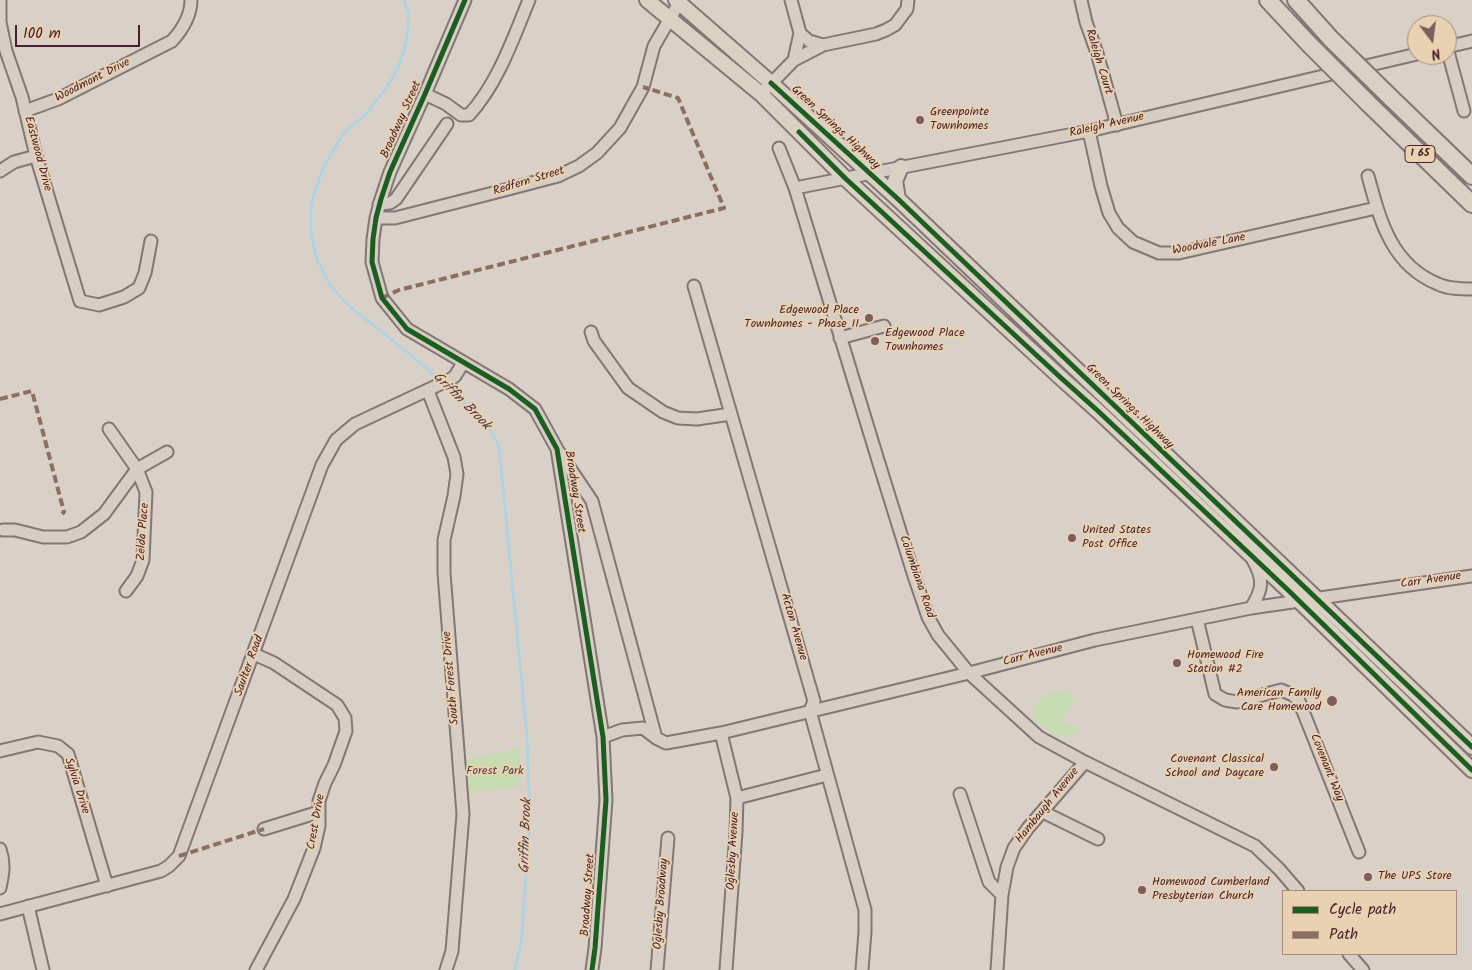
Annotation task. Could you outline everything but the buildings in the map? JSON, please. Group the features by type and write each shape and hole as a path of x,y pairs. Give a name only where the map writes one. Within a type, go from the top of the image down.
{"highway":[{"name":"I 65","path":"1268,0 1309,44 1472,204"},
{"name":"I 65","path":"1296,0 1331,39 1472,176"}],"main road":[{"name":"Green Springs Highway","path":"647,0 761,94 845,178 1087,400 1298,600 1472,770"},
{"name":"Green Springs Highway","path":"678,1 898,199 1472,747"},
{"path":"898,199 895,181 901,167"}],"street":[{"name":"Eastwood Drive","path":"0,0 3,52 22,97 36,156 80,301 99,305 124,297 138,288 145,274 151,241"},
{"name":"Woodmont Drive","path":"25,111 58,100 172,41 182,30 188,16 191,0"},
{"name":"Broadway Street","path":"465,0 390,172 376,218 372,262 382,298 407,330 509,389 535,409 557,449 603,737 606,800 592,970"},
{"name":"Broadway Street","path":"425,94 446,104 461,115 470,115 495,77 529,0"},
{"path":"791,0 804,37 794,60"},
{"path":"761,94 794,60 823,45 876,34 895,25 907,9 908,0"},
{"name":"Raleigh Court","path":"1081,0 1117,125"},
{"name":"Redfern Street","path":"376,218 395,218 506,190 558,176 579,166 597,153 620,128 643,86 654,46 678,1"},
{"path":"804,37 823,45"},
{"path":"1457,45 1472,41"},
{"name":"Raleigh Avenue","path":"795,188 1117,125 1407,56"},
{"path":"1452,65 1464,111"},
{"path":"379,204 390,203 396,199 446,124"},
{"name":"Woodvale Lane","path":"1089,131 1109,213 1118,228 1133,242 1159,253 1179,253 1376,208"},
{"name":"Columbiana Road","path":"779,148 795,188 876,458 928,617 938,635 969,673 1039,737 1254,846 1280,868 1297,890"},
{"path":"0,171 14,162 36,156"},
{"path":"1368,176 1376,208 1386,235 1402,258 1420,274 1439,285 1472,289"},
{"name":"Acton Avenue","path":"694,286 814,701 810,711 865,910 862,970"},
{"path":"840,338 884,326"},
{"path":"591,332 594,340 628,388 663,412 678,418 697,419 731,414"},
{"name":"Saulter Road","path":"0,912 161,871 179,856 322,465 336,440 355,424 451,379 463,363"},
{"name":"South Forest Drive","path":"432,389 454,456 457,474 444,540 444,573 463,814 452,951 446,970"},
{"name":"Zelda Place","path":"108,429 137,469 146,492 143,560 137,576 126,592"},
{"path":"557,449 592,501 656,738"},
{"path":"1,529 15,530 43,537 66,537 81,532 104,514 137,469 167,452"},
{"path":"1249,554 1260,573 1258,597 1251,608"},
{"name":"Carr Avenue","path":"603,737 622,730 644,728 656,738 666,743 721,733 969,673 1095,640 1298,600 1472,576"},
{"path":"1343,625 1335,609 1335,603 1347,593"},
{"name":"Covenant Way","path":"1197,619 1214,694 1225,700 1237,702 1281,690 1293,695 1299,701 1359,852"},
{"name":"Crest Drive","path":"254,654 274,663 337,704 345,718 346,731 319,801 319,826 314,848 294,899 256,970"},
{"name":"Oglesby Avenue","path":"721,733 737,798 726,970"},
{"name":"Sylvia Drive","path":"0,751 38,742 58,746 68,754 107,886"},
{"name":"Hambaugh Avenue","path":"997,970 1002,896 1007,868 1014,848 1028,828 1085,762"},
{"path":"737,798 827,776"},
{"path":"960,794 989,882 1002,896"},
{"path":"264,829 319,812"},
{"path":"1043,812 1098,839"},
{"name":"Oglesby Broadway","path":"657,970 668,838"},
{"path":"0,850 3,857 4,870 0,888"},
{"path":"28,906 43,970"},
{"path":"1350,955 1362,970"}],"green space":[{"path":"1069,689 1074,701 1062,719 1068,725 1075,725 1079,732 1062,735 1061,739 1035,721 1032,708 1040,705 1038,697"},
{"name":"Forest Park","path":"520,748 520,786 467,793 464,760"}],"waterway":[{"name":"Griffin Brook","path":"404,0 409,14 408,30 399,66 389,84 366,114 343,134 323,168 311,203 311,236 317,259 330,285 349,306 441,381"},
{"name":"Griffin Brook","path":"447,386 489,427 499,446 527,737 530,820 521,943 515,970"}],"marked path":[{"path":"382,298 399,290 724,208 678,98 643,87"},
{"path":"0,399 32,391 64,512 62,514"},
{"path":"179,856 264,829"}],"cycle path":[{"path":"465,0 390,172 376,218 372,262 382,298 407,329 509,389 535,409 557,449 603,737 606,800 592,970"},
{"path":"771,83 898,199 1472,747"},
{"path":"799,132 845,178 1098,411 1289,591 1472,770"}],"place":[{"name":"Greenpointe Townhomes","path":"920,120"},
{"name":"Edgewood Place Townhomes - Phase II","path":"869,318"},
{"name":"Edgewood Place Townhomes","path":"875,341"},
{"name":"United States Post Office","path":"1072,538"},
{"name":"Homewood Fire Station #2","path":"1177,663"},
{"name":"American Family Care Homewood","path":"1332,701"},
{"name":"Covenant Classical School and Daycare","path":"1274,767"},
{"name":"The UPS Store","path":"1368,877"},
{"name":"Homewood Cumberland Presbyterian Church","path":"1142,890"}]}
